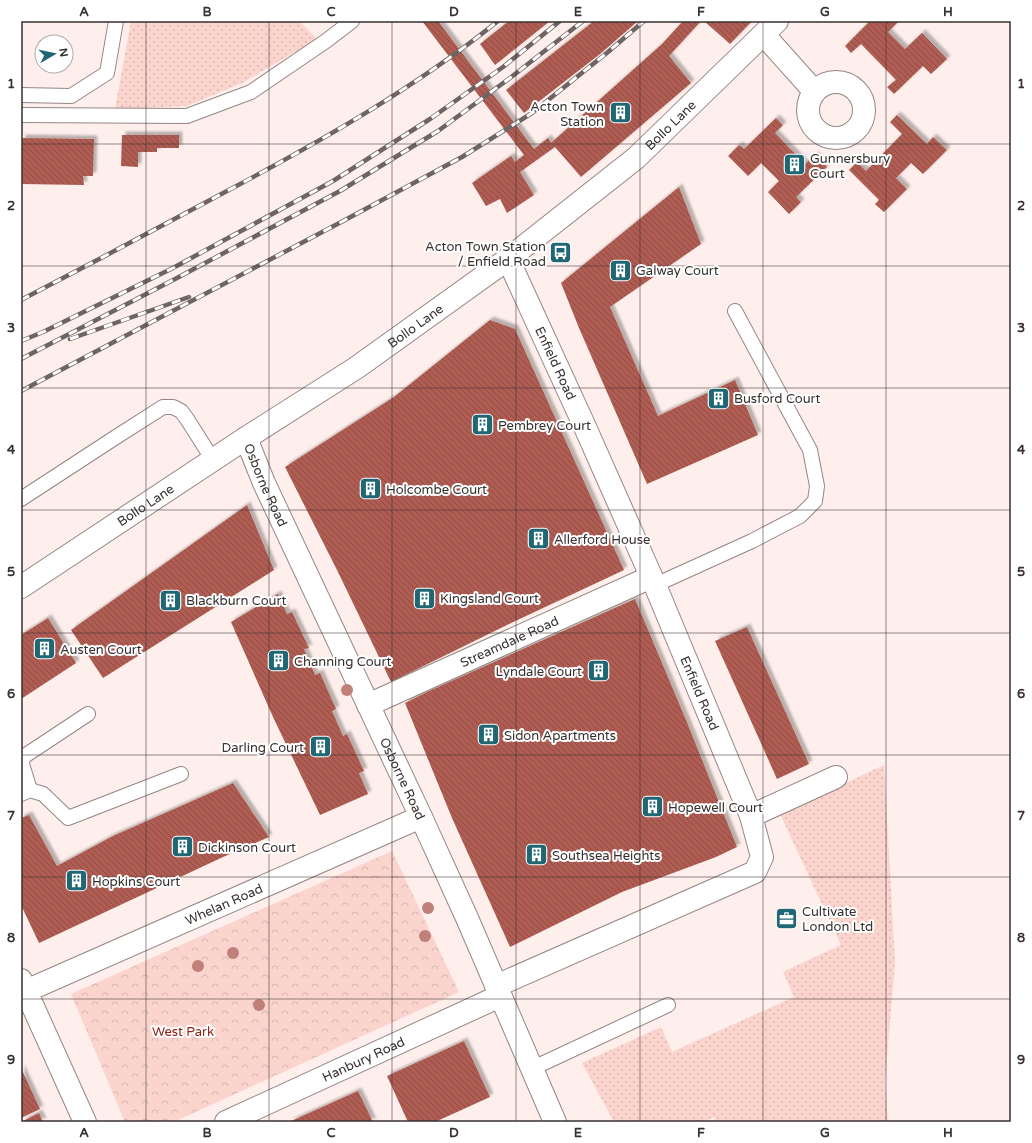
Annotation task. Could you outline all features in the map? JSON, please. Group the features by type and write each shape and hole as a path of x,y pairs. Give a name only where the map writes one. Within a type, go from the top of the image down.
{"street":[{"path":"770,28 814,91"},
{"name":"Bollo Lane","path":"21,587 246,438 356,368 508,259 636,158 770,28"},
{"name":"Enfield Road","path":"498,991 755,872 762,857 750,816 653,581 585,427 508,259"},
{"name":"Osborne Road","path":"246,438 262,478 421,817 484,938 498,991 555,1122"},
{"name":"Streamdale Road","path":"368,705 653,581"},
{"path":"750,816 836,777"},
{"name":"Whelan Road","path":"24,985 421,817"},
{"path":"24,985 85,1122"},
{"name":"Hanbury Road","path":"226,1122 498,991"}],"lane":[{"path":"21,95 71,96 107,73 116,21"},
{"path":"21,116 187,116 251,92 326,41 352,21"},
{"path":"653,581 752,541 800,516 815,501 817,486 810,450 735,311"},
{"path":"21,499 163,408 173,407 181,411 213,460"},
{"path":"88,714 23,757 22,764 26,792 43,794 68,818 181,774"},
{"path":"532,1069 668,1006"}],"green space":[{"path":"131,21 299,21 317,39 242,83 187,106 115,109"},
{"path":"884,765 895,962 885,1081 888,1122 717,1122 714,1117 704,1122 614,1122 582,1063 661,1027 672,1052 794,997 783,972 841,945 780,814"},
{"name":"West Park","path":"392,851 459,992 174,1122 125,1122 71,994"}],"building":[{"name":"Acton Town Station","path":"422,21 438,21 534,149 548,138 551,143 662,44 683,21 701,21 669,56 691,83 581,177 555,147 520,172 534,195 507,213 500,199 486,206 472,183 511,156 515,162 524,155"},
{"path":"509,21 550,21 495,65 480,44"},
{"name":"Acton Town Station","path":"594,21 638,21 600,54 524,113 506,90"},
{"path":"704,21 752,21 730,44"},
{"path":"870,21 899,21 888,32 905,49 922,33 947,59 931,74 923,66 894,94 887,87 896,80 861,44 851,53 845,46"},
{"name":"Gunnersbury Court","path":"897,115 927,144 933,137 947,150 923,174 911,163 896,178 907,189 884,212 875,204 879,200 849,170 857,162 866,171 902,134 890,122"},
{"name":"Gunnersbury Court","path":"776,118 783,125 775,133 805,164 815,155 827,167 796,197 801,202 789,214 768,192 779,181 761,163 748,176 728,156 739,145 744,149"},
{"path":"122,135 179,135 179,148 157,148 157,152 138,152 138,167 121,166"},
{"path":"22,138 94,139 93,176 83,176 84,185 21,184"},
{"path":"679,187 701,244 610,307 658,416 735,380 758,435 647,484 561,283"},
{"path":"490,320 515,329 624,570 391,682 285,467 394,397"},
{"name":"Blackburn Court","path":"247,505 274,570 103,678 71,630"},
{"path":"278,594 287,614 292,612 309,648 304,649 315,675 320,673 336,709 332,711 343,736 347,734 364,771 359,773 368,794 320,815 273,717 231,622"},
{"path":"635,599 737,847 716,857 622,892 510,947 452,818 405,703"},
{"name":"Austen Court","path":"48,618 76,663 21,699 21,635"},
{"path":"747,627 809,764 777,779 715,641"},
{"path":"233,783 269,837 39,943 21,905 21,818 29,815 57,866 113,836"},
{"path":"464,1041 490,1097 435,1122 408,1122 387,1076"},
{"path":"21,1068 40,1109 21,1118"},
{"path":"358,1091 373,1122 289,1122"},
{"path":"39,1113 43,1122 21,1122"}],"railway":[{"path":"21,300 262,172 332,133 434,69 498,21"},
{"path":"21,341 43,332 171,269 333,181 430,119 503,67 560,21"},
{"path":"21,359 340,191 438,131 510,78 583,21"},
{"path":"21,391 462,157 532,113 644,21"},
{"path":"70,339 189,297"}],"place":[{"name":"Acton Town Station","path":"620,113"},
{"name":"Gunnersbury Court","path":"794,165"},
{"name":"Acton Town Station / Enfield Road","path":"561,253"},
{"name":"Galway Court","path":"621,270"},
{"name":"Busford Court","path":"719,398"},
{"name":"Pembrey Court","path":"483,425"},
{"name":"Holcombe Court","path":"370,489"},
{"name":"Allerford House","path":"539,539"},
{"name":"Kingsland Court","path":"424,598"},
{"name":"Blackburn Court","path":"170,600"},
{"name":"Austen Court","path":"44,649"},
{"name":"Channing Court","path":"279,661"},
{"name":"Lyndale Court","path":"598,671"},
{"name":"Sidon Apartments","path":"488,735"},
{"name":"Darling Court","path":"320,747"},
{"name":"Hopewell Court","path":"653,807"},
{"name":"Dickinson Court","path":"182,847"},
{"name":"Southsea Heights","path":"537,855"},
{"name":"Hopkins Court","path":"77,881"},
{"name":"Cultivate London Ltd","path":"787,918"}]}
